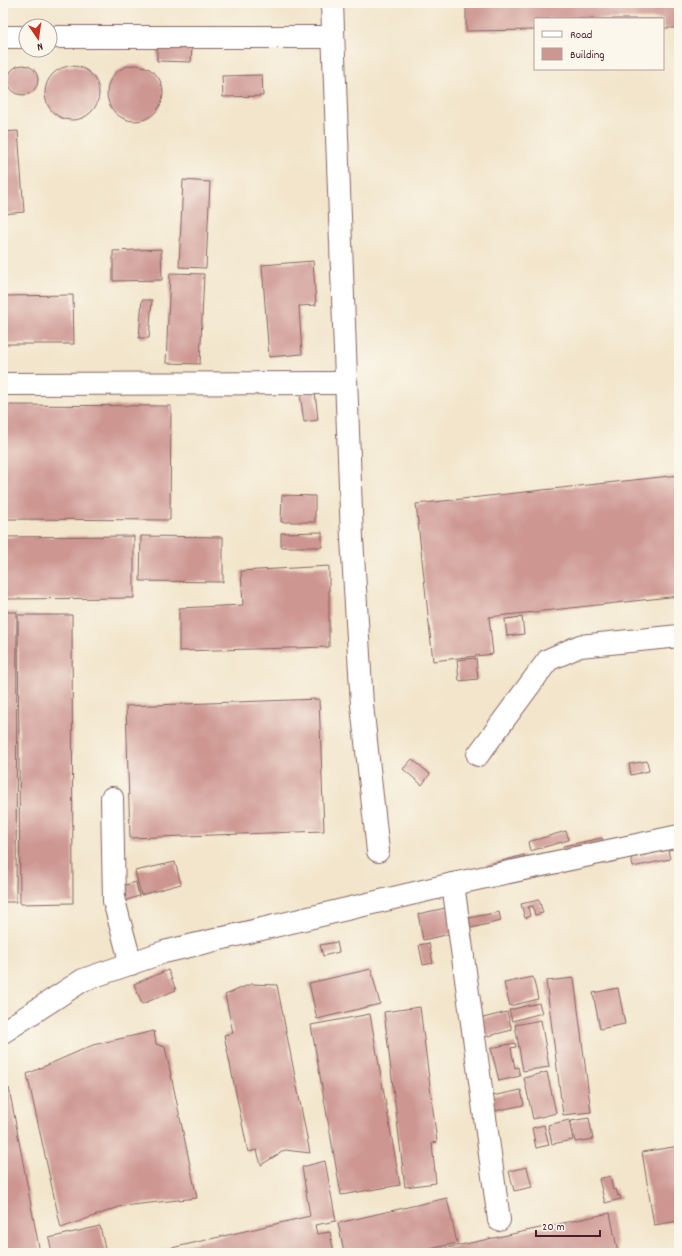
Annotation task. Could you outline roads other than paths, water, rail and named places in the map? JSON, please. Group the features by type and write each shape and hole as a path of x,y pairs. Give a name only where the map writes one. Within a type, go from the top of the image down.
{"street":[{"path":"332,3 345,383 362,705 378,851"},
{"path":"3,37 18,37"},
{"path":"58,37 333,37"},
{"path":"3,384 345,383"},
{"path":"478,755 548,660 580,646 679,636"},
{"path":"112,798 114,901 131,964"},
{"path":"3,1032 83,980 164,952 453,884 679,836"},
{"path":"453,884 499,1220"}]}
